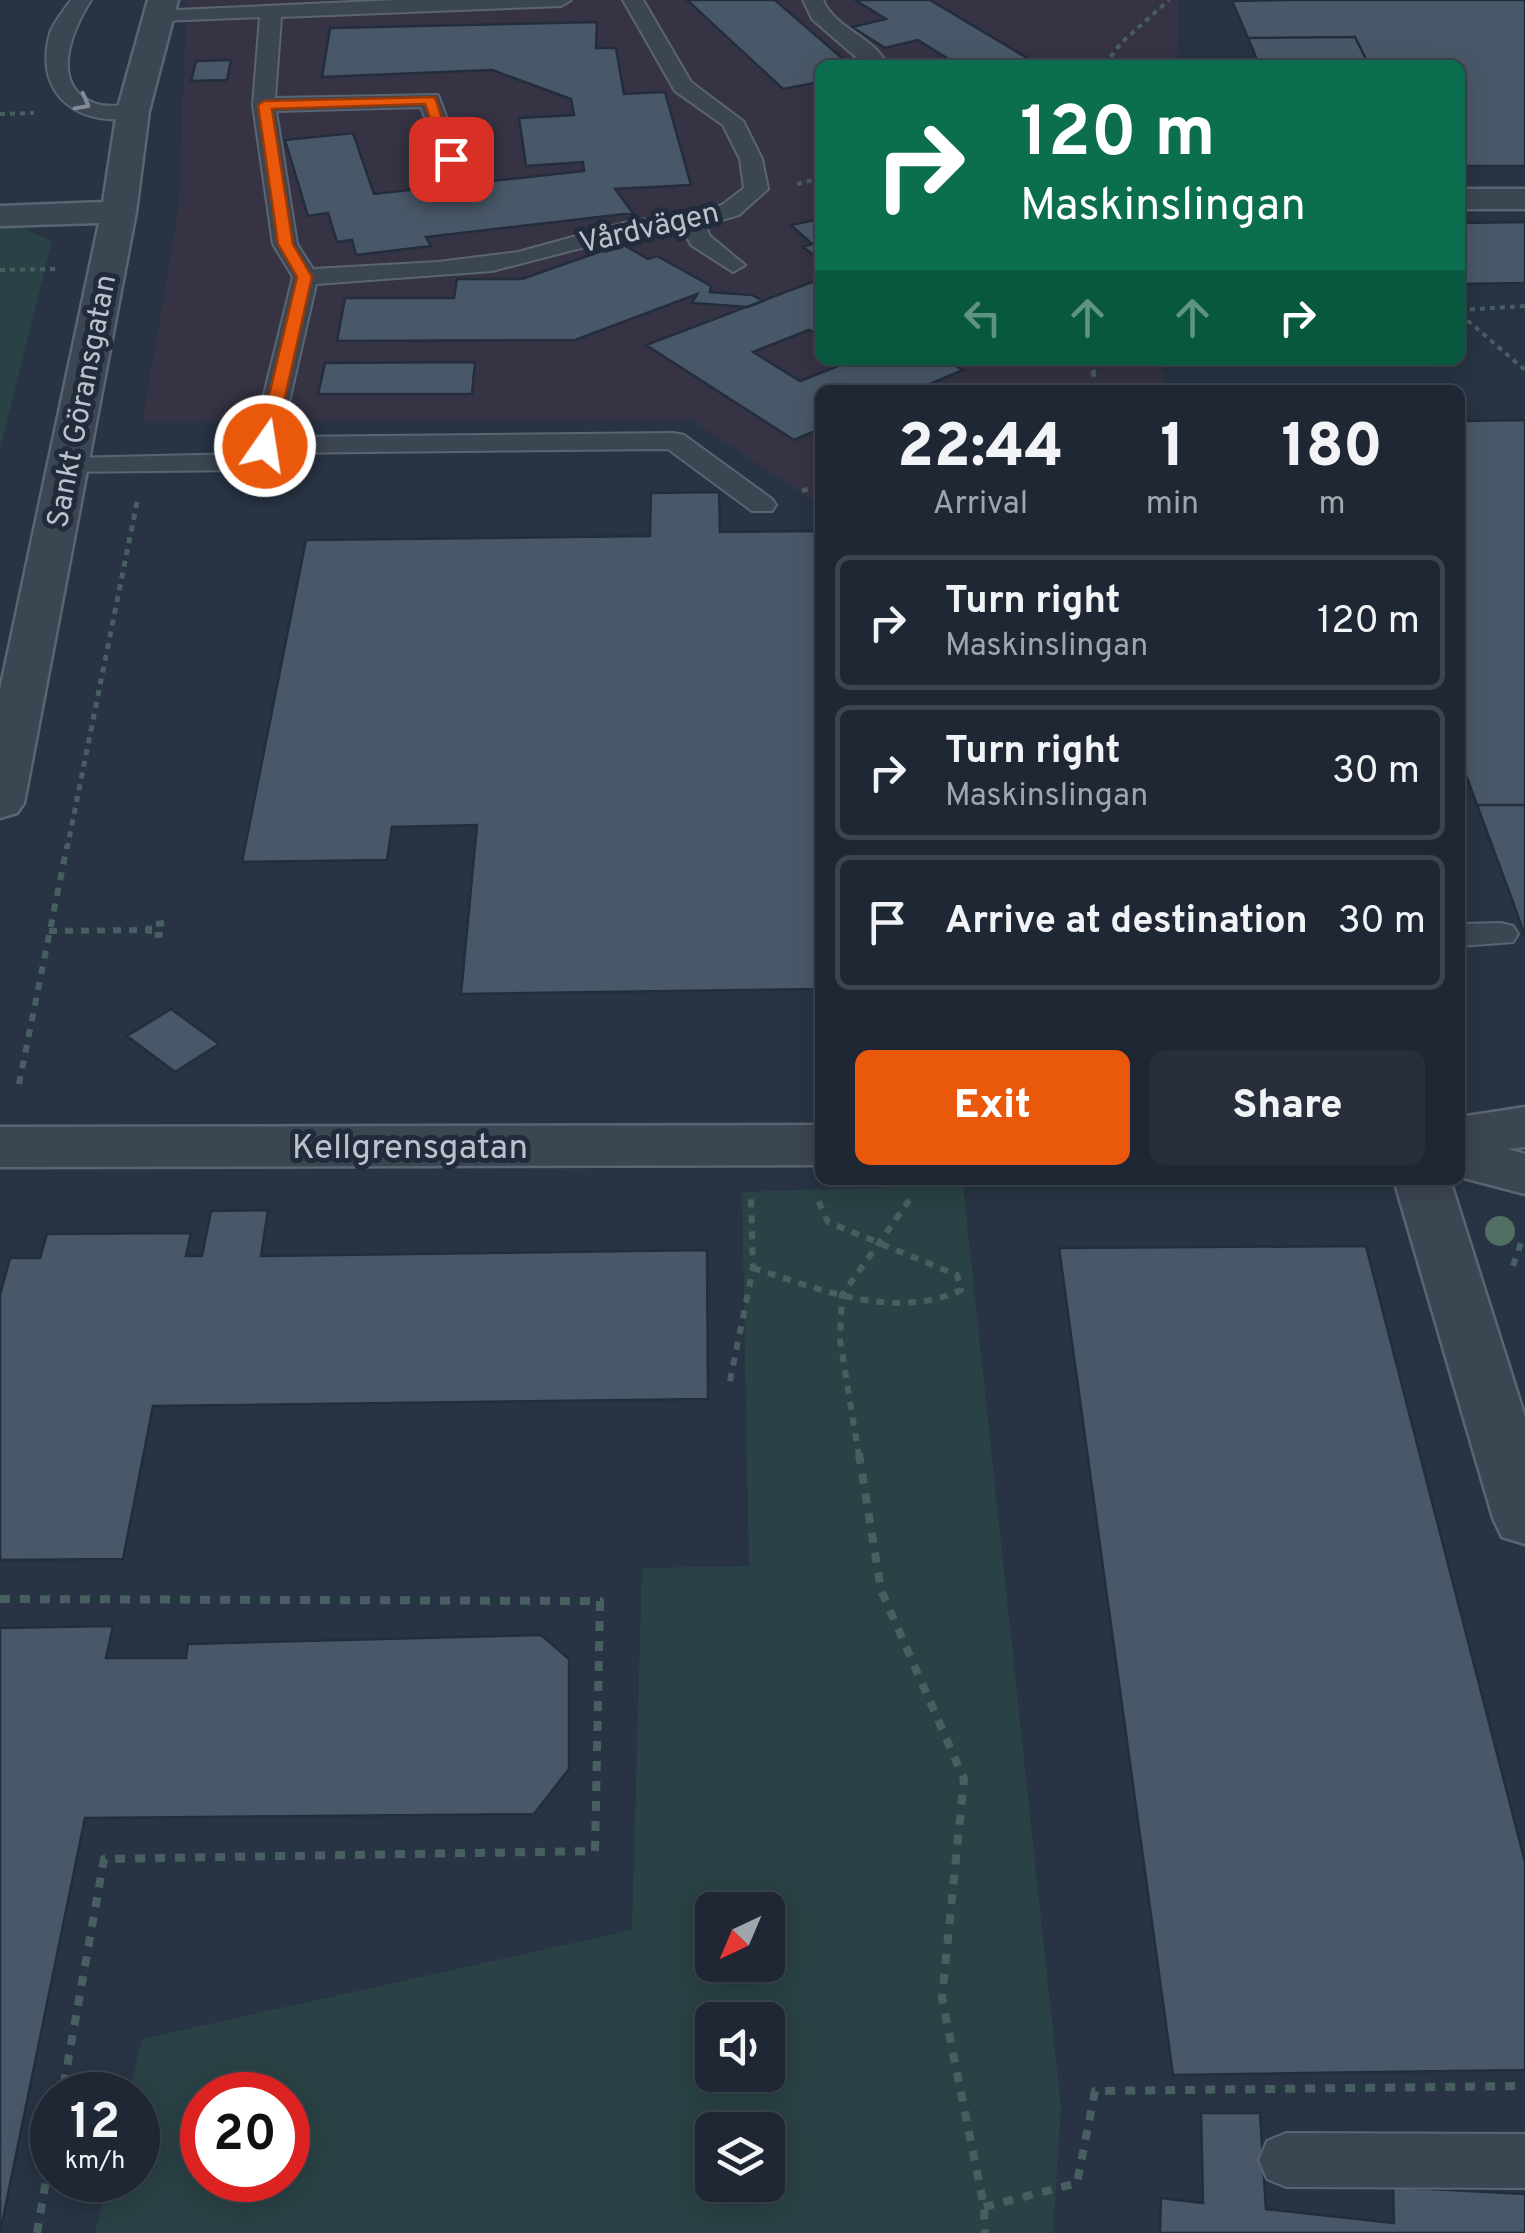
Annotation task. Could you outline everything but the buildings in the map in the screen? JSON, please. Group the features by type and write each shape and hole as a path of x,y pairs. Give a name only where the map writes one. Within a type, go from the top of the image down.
{"street":[{"name":"Sankt Göransgatan","path":"0,803 118,212 133,111 162,7"},
{"path":"1465,200 1525,199"},
{"path":"0,216 118,212"},
{"path":"1465,1136 1525,1127"},
{"name":"Kellgrensgatan","path":"0,1147 815,1171"},
{"path":"1465,1158 1525,1174"},
{"path":"1424,1185 1525,1518"}],"lane":[{"path":"82,0 60,31 56,73 67,94 90,111 133,111"},
{"path":"162,7 271,12 561,0"},
{"name":"Vårdvägen","path":"305,277 468,267 518,259 628,230 720,214 748,201 756,190 752,158 732,121 682,86 633,0"},
{"path":"813,0 819,15 874,60"},
{"path":"258,454 305,277 286,244 264,105 271,12"},
{"path":"264,105 430,100 451,159"},
{"path":"690,220 700,240 733,265"},
{"path":"69,466 258,454 674,441 762,505"},
{"path":"1465,935 1501,934"},
{"path":"1286,2160 1525,2162"}],"path":[{"path":"1110,60 1169,0"},
{"path":"0,114 23,114"},
{"path":"790,185 815,179"},
{"path":"0,270 57,268"},
{"path":"1465,312 1525,306"},
{"path":"1465,316 1525,370"},
{"path":"20,1084 145,464"},
{"path":"164,923 149,925 149,936 166,934"},
{"path":"49,931 148,930"},
{"path":"753,1268 842,1295 889,1302 932,1302 948,1299 961,1290 957,1275 926,1259 876,1245 828,1222 821,1185"},
{"path":"913,1195 842,1295 840,1340 881,1590 964,1780 942,1998 984,2208 985,2233"},
{"path":"730,1381 753,1268 751,1198"},
{"path":"1513,1266 1521,1242 1525,1242"},
{"path":"0,1599 600,1601 595,1852 104,1859 66,2072"},
{"path":"984,2208 1076,2183 1094,2091 1525,2086"},
{"path":"37,2233 42,2202"}],"shaded area":[{"path":"187,0 1178,0 1178,53 1173,60 815,60 815,365 1161,365 1166,385 815,385 815,498 810,499 692,420 142,422 178,214"}],"green space":[{"path":"21,227 52,241 0,450 0,228"},
{"path":"963,1185 1061,2107 1053,2233 95,2233 103,2202 160,2202 160,2072 134,2072 142,2039 632,1930 642,1568 749,1566 742,1192"}],"route":[{"path":"265,446 305,277 286,244 264,105 430,100 451,159"}]}
